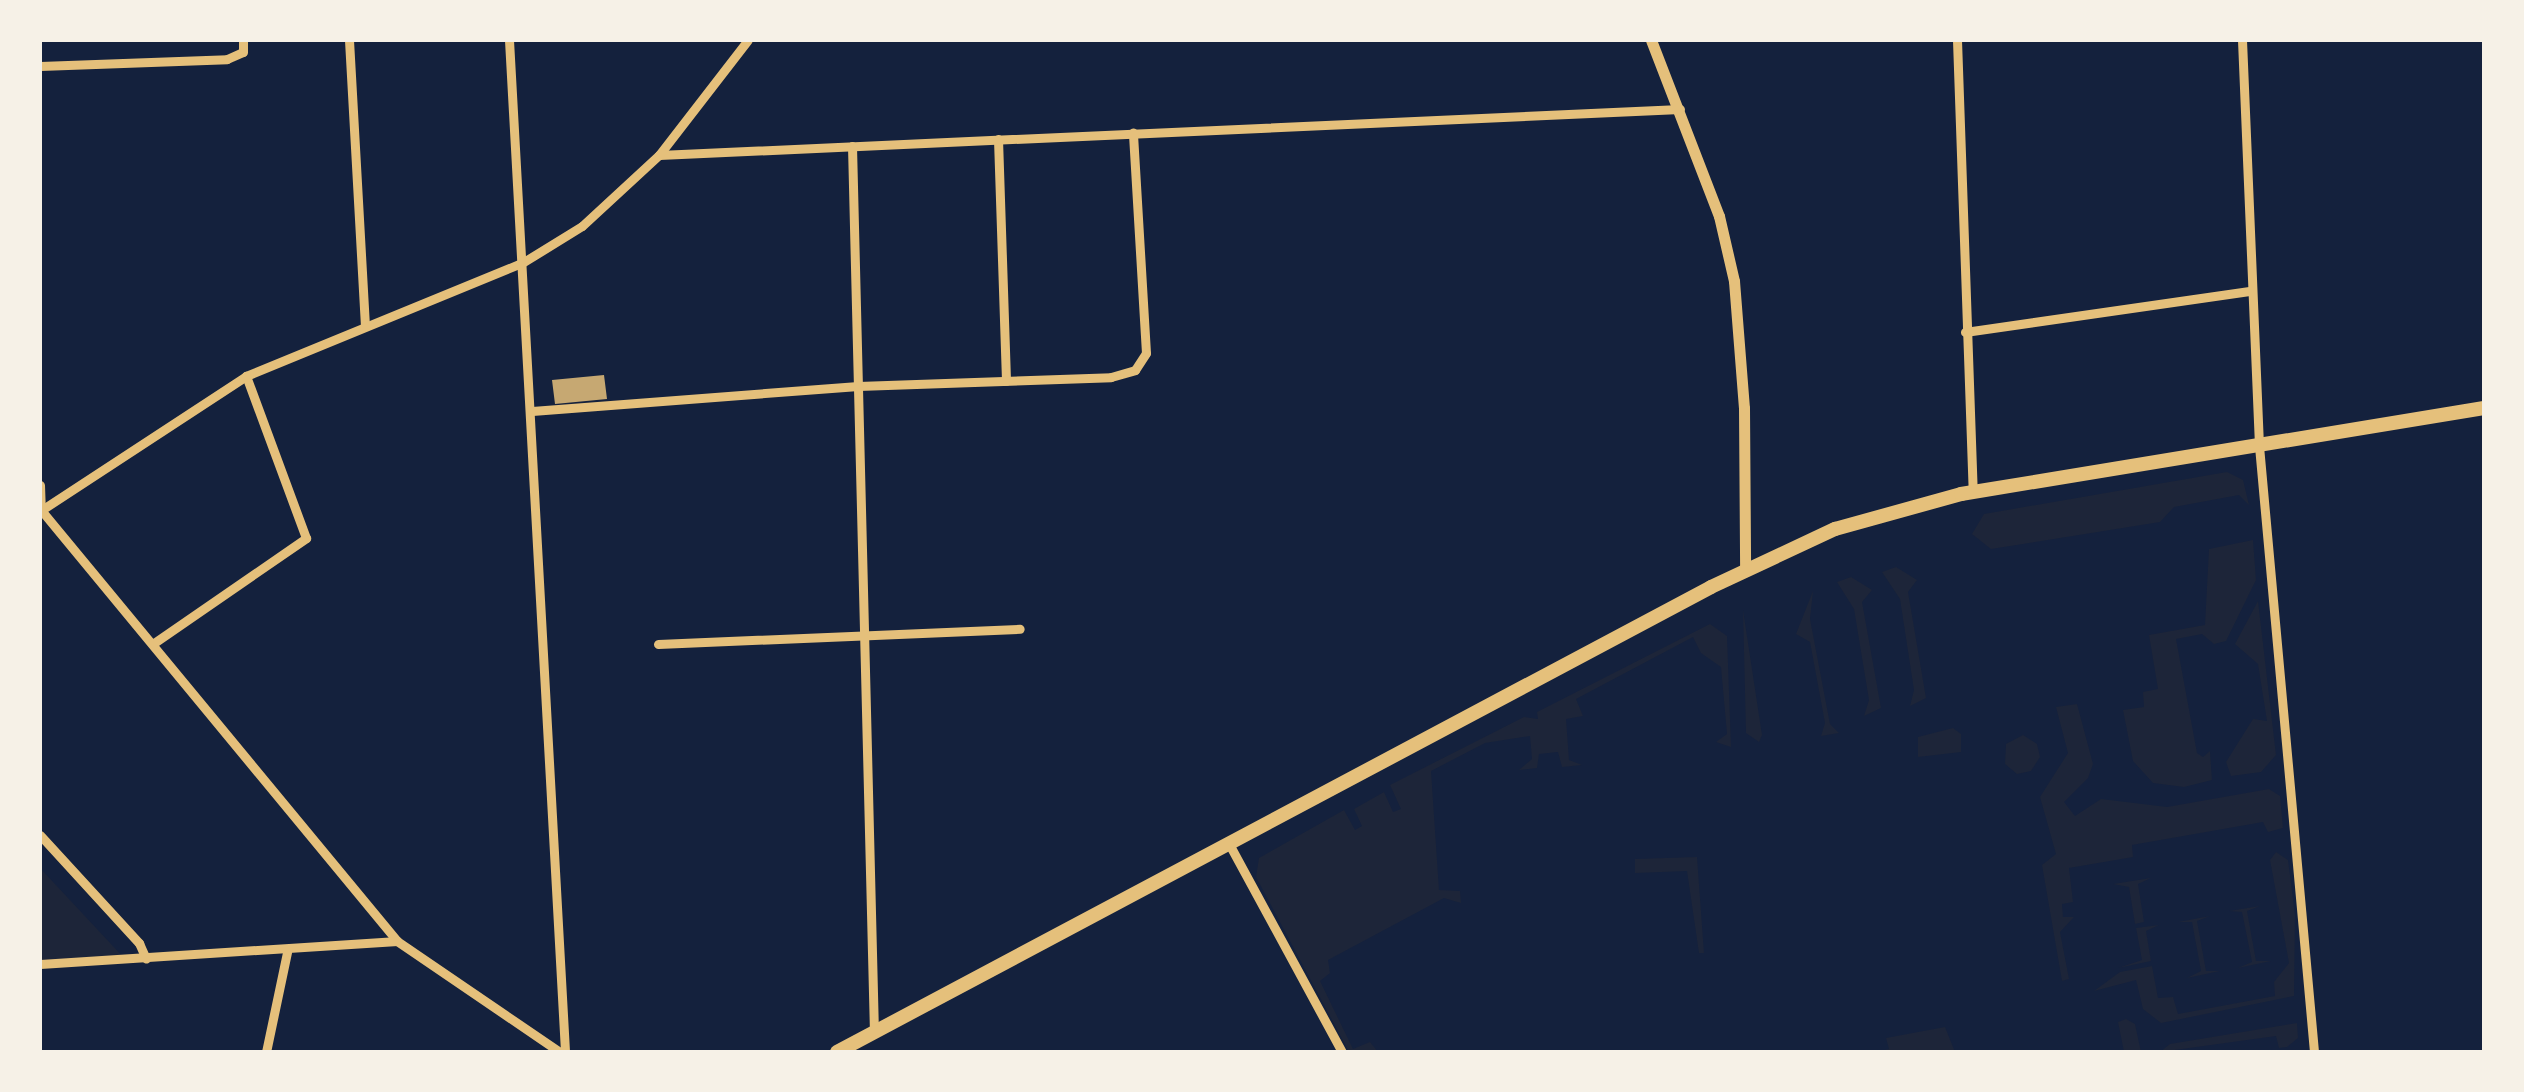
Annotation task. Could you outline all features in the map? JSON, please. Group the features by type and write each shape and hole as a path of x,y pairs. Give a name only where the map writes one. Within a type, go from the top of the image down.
{"main road":[{"path":"1650,40 1719,216 1734,282 1744,408 1744,570"},
{"path":"836,1052 1744,570 1849,524 1973,492 2484,408"}],"street":[{"path":"40,66 227,59 242,52 243,40"},
{"path":"349,40 366,326"},
{"path":"510,40 562,1052"},
{"path":"41,511 246,376 522,263 582,226 659,155 748,40"},
{"path":"1957,40 1964,332 1973,492"},
{"path":"2242,40 2258,446 2314,1052"},
{"path":"659,155 1680,109"},
{"path":"532,411 858,386 1110,377 1141,366 1146,354 1133,132"},
{"path":"998,139 1006,380"},
{"path":"852,146 874,1032"},
{"path":"1964,332 2251,292"},
{"path":"154,643 306,538 246,376"},
{"path":"40,485 41,511 154,643 396,941 562,1052"},
{"path":"658,644 864,632 1020,629"},
{"path":"40,835 139,943 146,959"},
{"path":"1228,842 1342,1052"},
{"path":"40,964 287,952 396,941"},
{"path":"266,1052 287,952"}],"shaded area":[{"path":"2227,472 2243,480 2249,505 2239,495 2174,507 2160,522 1991,549 1972,534 1984,514"},
{"path":"2253,540 2256,580 2226,641 2214,644 2202,634 2176,639 2197,753 2203,757 2210,751 2212,780 2184,787 2153,783 2133,761 2123,710 2144,707 2143,692 2158,689 2149,635 2205,625 2209,549"},
{"path":"1896,567 1917,580 1908,592 1926,698 1910,706 1914,690 1900,599 1882,572"},
{"path":"1851,577 1872,590 1862,602 1881,708 1864,716 1869,700 1854,609 1837,582"},
{"path":"1813,591 1810,619 1830,724 1839,733 1821,736 1825,723 1810,642 1796,634"},
{"path":"2258,601 2276,755 2261,772 2231,776 2226,762 2253,719 2267,721 2258,664 2235,644"},
{"path":"1743,610 1762,735 1759,742 1746,733"},
{"path":"1710,624 1727,636 1731,747 1716,742 1727,734 1721,667 1701,653 1693,637 1576,699 1583,716 1566,719 1569,760 1582,765 1562,767 1558,752 1539,754 1537,768 1519,770 1532,759 1530,736 1485,743 1431,771 1439,890 1460,891 1461,903 1444,898 1328,960 1330,973 1320,981 1353,1049 1370,1042 1378,1052 1349,1052 1256,877 1259,858 1344,810 1355,830 1362,826 1354,809 1384,792 1393,812 1401,809 1390,785 1524,717 1538,719 1537,712"},
{"path":"2077,704 2093,764 2088,778 2064,802 2075,816 2101,799 2167,807 2269,789 2280,796 2283,828 2268,832 2263,822 2132,845 2133,857 2069,868 2073,902 2062,904 2063,917 2074,917 2060,932 2069,979 2062,981 2042,865 2056,854 2040,797 2068,753 2056,707"},
{"path":"1953,728 1961,734 1961,752 1918,757 1918,737"},
{"path":"2023,735 2037,744 2040,757 2031,771 2017,774 2005,764 2006,744"},
{"path":"2276,852 2288,860 2295,915 2294,996 2161,1023 2143,1009 2136,980 2094,991 2120,972 2152,966 2158,998 2173,997 2178,1014 2275,996 2274,982 2289,963 2270,860"},
{"path":"1697,857 1704,953 1699,953 1687,871 1635,873 1635,859"},
{"path":"40,868 125,959 40,962"},
{"path":"2151,878 2138,884 2144,922 2135,924 2129,887 2113,884"},
{"path":"2260,906 2247,911 2256,961 2271,961 2238,968 2252,962 2242,912 2229,911"},
{"path":"2210,916 2197,921 2206,971 2220,971 2187,978 2201,971 2192,922 2178,922"},
{"path":"2159,925 2146,931 2151,961 2118,968 2142,960 2136,928"},
{"path":"2126,1019 2135,1024 2141,1052 2124,1052 2118,1022"},
{"path":"2297,1023 2298,1038 2287,1047 2279,1048 2276,1036 2160,1052 2170,1044"},
{"path":"1945,1027 1955,1052 1876,1052 1889,1049 1886,1038"}],"building":[{"path":"604,375 607,399 555,404 552,380"}]}
